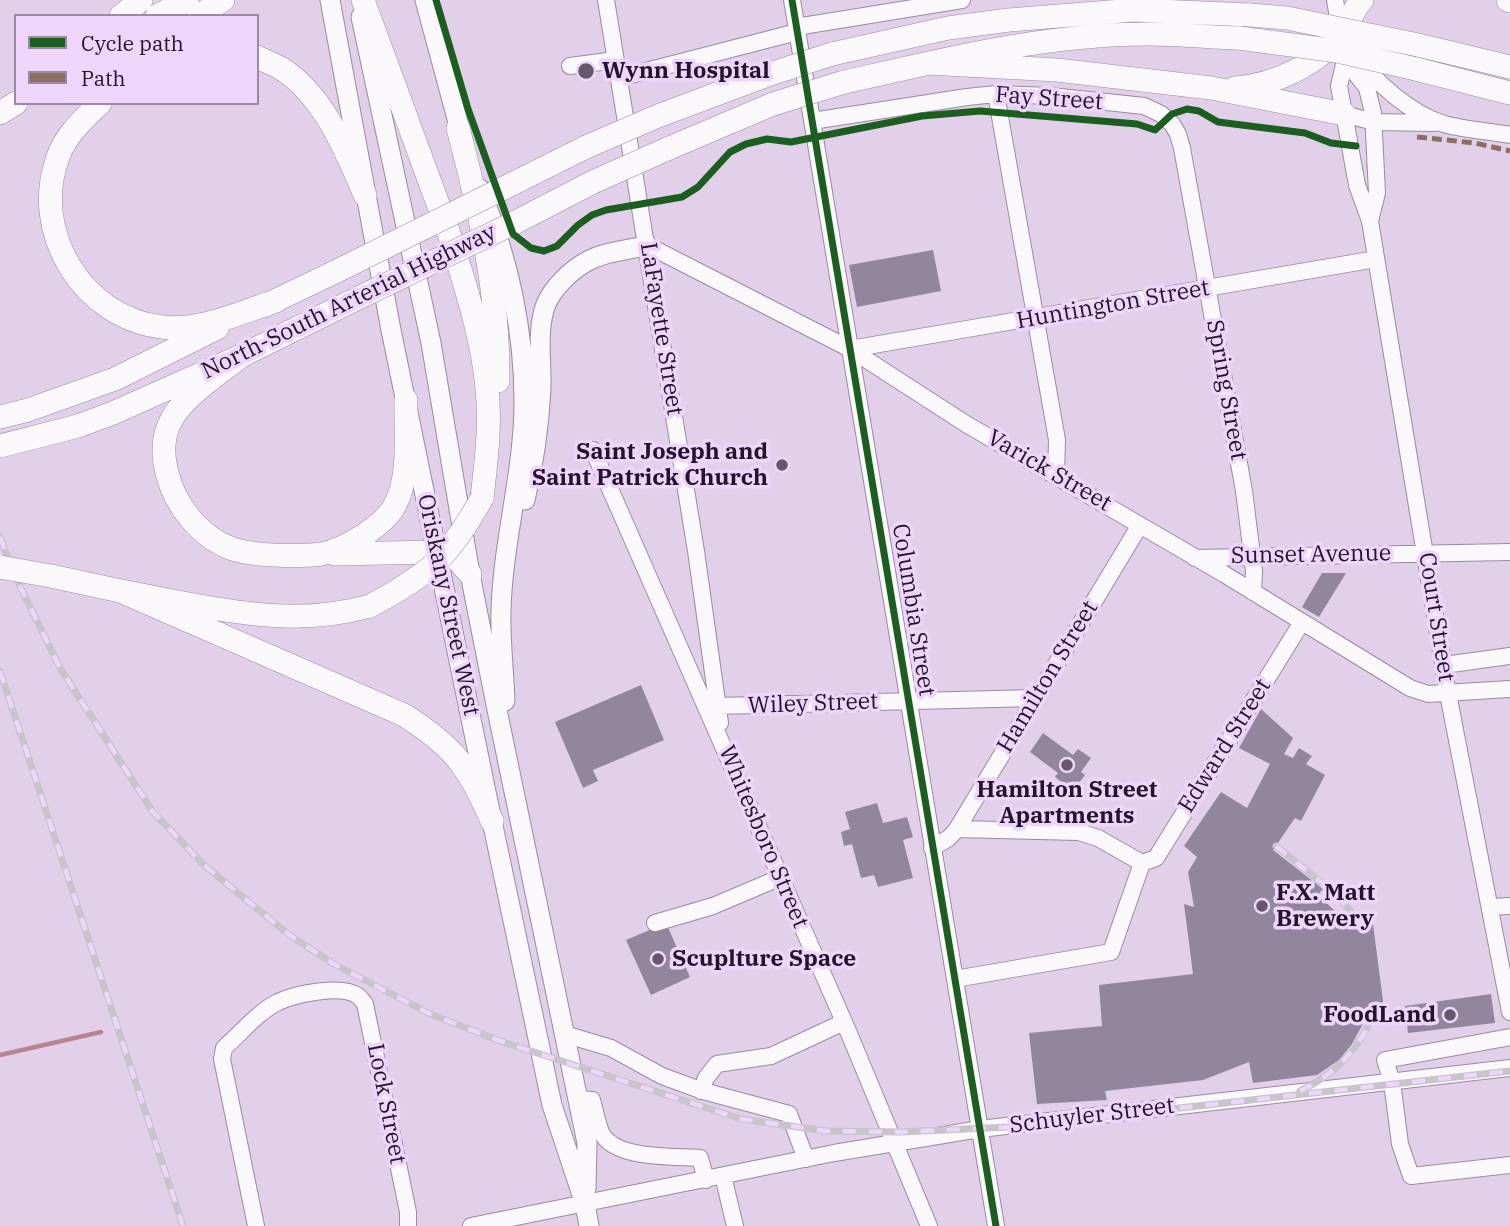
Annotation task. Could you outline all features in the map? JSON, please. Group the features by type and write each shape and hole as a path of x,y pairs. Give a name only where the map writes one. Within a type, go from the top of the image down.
{"highway":[{"path":"124,14 141,0"},
{"path":"162,14 187,0"},
{"path":"201,14 223,0"},
{"path":"363,0 452,242 481,352 488,391 488,443 482,498"},
{"path":"1210,88 1256,86 1278,79 1316,56 1340,34 1362,0"},
{"name":"North-South Arterial Highway","path":"0,417 28,410 115,379 586,147 658,116 769,74 832,54 948,28 1134,10 1287,18 1510,67"},
{"name":"North-South Arterial Highway","path":"0,446 78,426 113,413 241,356 593,182 773,104 841,83 928,63 1042,43 1147,34 1239,38 1337,51 1510,93"},
{"path":"259,58 281,68 317,103 349,159 365,195"},
{"path":"928,63 1057,70 1210,88 1344,114"},
{"path":"98,105 66,139 57,157 52,186 55,234 74,275 85,289 101,303 123,315 162,327 199,325 276,300"},
{"path":"0,566 125,593 248,615 305,618 344,613 370,606 408,586 434,565 465,528 482,498 495,456 498,365 492,281 481,220 458,128"},
{"path":"241,356 184,403 170,423 163,445 175,495 196,526 231,549 267,554 437,552 455,557 470,574"},
{"path":"322,554 352,542 383,520 394,508 402,489 405,467 406,400"},
{"path":"125,593 404,715 453,751 474,783 492,821"}],"main road":[{"name":"Oriskany Street West","path":"330,0 375,246 492,821 552,1105 585,1204 589,1226"},
{"name":"Oriskany Street West","path":"357,0 431,343 470,574 564,1034 585,1099 585,1204"},
{"path":"425,0 458,128 493,219 512,289 521,342 524,403 521,451 501,610 508,761"},
{"path":"510,533 524,503 535,456 541,389 542,319 547,303 553,291 586,262 609,253 647,246"}],"street":[{"name":"LaFayette Street","path":"606,0 696,551 722,743"},
{"name":"Columbia Street","path":"792,0 996,1226"},
{"path":"619,78 797,29 962,0"},
{"name":"Court Street","path":"1335,0 1345,60 1339,86 1357,185 1370,221 1448,694 1510,1012"},
{"path":"1340,34 1362,64 1400,99 1444,124"},
{"path":"570,66 615,60"},
{"name":"Court Street","path":"1345,60 1367,88 1374,122 1377,193 1370,221"},
{"path":"996,94 1057,440 1056,475"},
{"name":"Fay Street","path":"812,121 996,94 1051,96 1144,106 1161,114 1171,124 1178,134 1182,148"},
{"path":"1344,114 1374,122 1444,124 1510,135"},
{"name":"Spring Street","path":"1182,148 1244,491 1253,555 1253,592"},
{"name":"Varick Street","path":"647,246 850,349 967,424 1410,688 1428,694 1510,689"},
{"name":"Huntington Street","path":"850,349 1376,259"},
{"name":"Whitesboro Street","path":"593,450 844,1022 929,1226"},
{"name":"Hamilton Street","path":"957,829 1140,525"},
{"name":"Sunset Avenue","path":"1195,558 1510,551"},
{"name":"Edward Street","path":"1142,863 1156,858 1302,622"},
{"path":"1444,665 1510,656"},
{"name":"Wiley Street","path":"717,706 1035,698"},
{"path":"932,848 949,838 957,829 1079,832 1098,838 1142,863 1111,952 955,979"},
{"path":"655,923 713,905 779,878"},
{"path":"1490,907 1510,906"},
{"name":"Lock Street","path":"256,1226 222,1059 224,1048 277,1003 302,994 326,991 349,992 358,996 369,1015 408,1212 408,1226"},
{"path":"701,1091 706,1078 717,1064 771,1056 844,1022"},
{"path":"564,1034 611,1048 662,1076 701,1091 789,1114 806,1159"},
{"path":"1510,1037 1385,1060 1392,1082 1400,1144 1411,1176 1510,1165"},
{"name":"Schuyler Street","path":"471,1226 806,1159 980,1129 1510,1068"},
{"path":"585,1099 602,1134 613,1145 630,1152 700,1158 706,1180"},
{"path":"723,1176 735,1226"}],"building":[{"path":"933,250 941,291 857,307 849,265"},
{"path":"1322,573 1346,573 1319,617 1302,607"},
{"path":"641,685 664,740 593,770 598,781 583,788 555,722"},
{"name":"F.X. Matt Brewery","path":"1261,709 1293,738 1284,754 1293,758 1299,748 1312,756 1306,764 1325,775 1301,821 1295,818 1273,850 1323,889 1318,895 1352,927 1373,924 1385,1016 1366,1018 1352,1044 1339,1060 1317,1075 1253,1083 1249,1062 1203,1080 1105,1091 1107,1100 1037,1104 1029,1033 1102,1026 1099,985 1193,974 1184,904 1194,907 1188,872 1197,857 1184,846 1221,792 1247,808 1270,764 1239,748"},
{"name":"Hamilton Street Apartments","path":"1043,733 1073,755 1078,749 1091,758 1081,772 1085,775 1073,791 1055,777 1058,773 1030,752"},
{"path":"877,803 883,823 907,817 913,837 903,840 913,878 878,887 874,875 861,878 852,844 844,846 841,832 850,829 845,812"},
{"name":"Scuplture Space","path":"666,923 690,977 651,995 626,940"},
{"name":"FoodLand","path":"1491,994 1495,1023 1408,1033 1405,1006"}],"waterway":[{"path":"0,1055 101,1032"}],"railway":[{"path":"0,537 15,576 60,668 153,812 204,865 288,934 332,963 430,1014 503,1042 741,1119 826,1131 900,1132 1010,1127 1510,1071"},
{"path":"0,671 183,1226"},
{"path":"1276,846 1337,895 1362,925"},
{"path":"1300,1091 1324,1077 1343,1061 1373,1017"}],"marked path":[{"path":"1417,137 1475,143 1510,151"}],"cycle path":[{"path":"436,0 468,109 513,234 531,248 544,251 557,246 592,215 606,210 682,197 698,187 730,152 746,144 767,139 791,142 922,116 980,111 1137,124 1155,130 1172,114 1187,109 1199,111 1218,122 1305,133 1331,143 1356,146"},
{"path":"792,0 996,1226"}],"place":[{"name":"Wynn Hospital","path":"586,71"},
{"name":"Saint Joseph and Saint Patrick Church","path":"782,465"},
{"name":"Hamilton Street Apartments","path":"1067,765"},
{"name":"F.X. Matt Brewery","path":"1262,906"},
{"name":"Scuplture Space","path":"658,959"},
{"name":"FoodLand","path":"1450,1015"}]}
